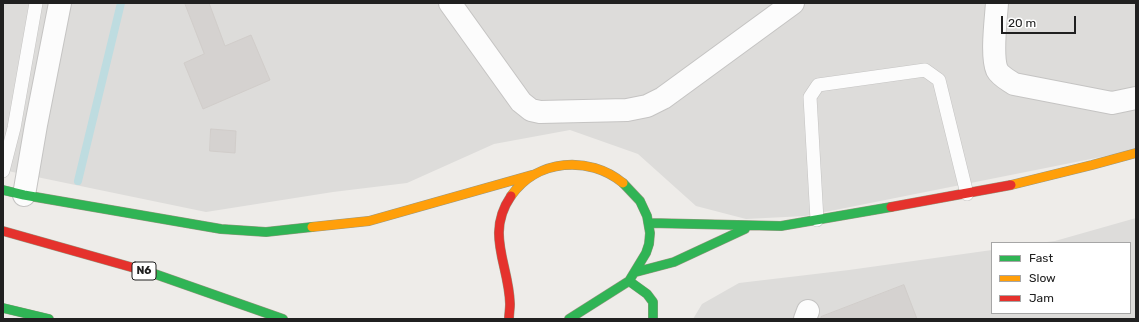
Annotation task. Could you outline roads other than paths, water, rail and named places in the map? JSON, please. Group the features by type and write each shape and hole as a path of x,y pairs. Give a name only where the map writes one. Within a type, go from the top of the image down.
{"street":[{"path":"24,195 60,3"},
{"path":"450,3 521,102 531,110 540,112 627,110 647,106 663,98 793,3"},
{"path":"997,3 994,60 997,71 1006,79 1014,84 1112,103 1136,98"},
{"path":"650,223 781,226 967,194 1090,167 1136,153"},
{"path":"3,190 24,195 221,229 266,232 369,221 532,175 549,167 567,164 585,164 603,170 619,178 633,191 643,206 650,223 649,245 636,272 629,281 569,319"},
{"path":"509,319 510,302 498,235 500,218 504,207 511,196 520,185 532,175"},
{"path":"636,272 674,262 750,226"},
{"name":"N6","path":"3,231 166,277 283,319"},
{"path":"629,281 647,294 653,302 653,319"},
{"path":"3,308 49,319"}],"lane":[{"path":"3,172 14,128 36,3"},
{"path":"817,220 810,97 818,85 925,70 939,80 967,194"}],"waterway":[{"path":"78,181 121,3"}]}
